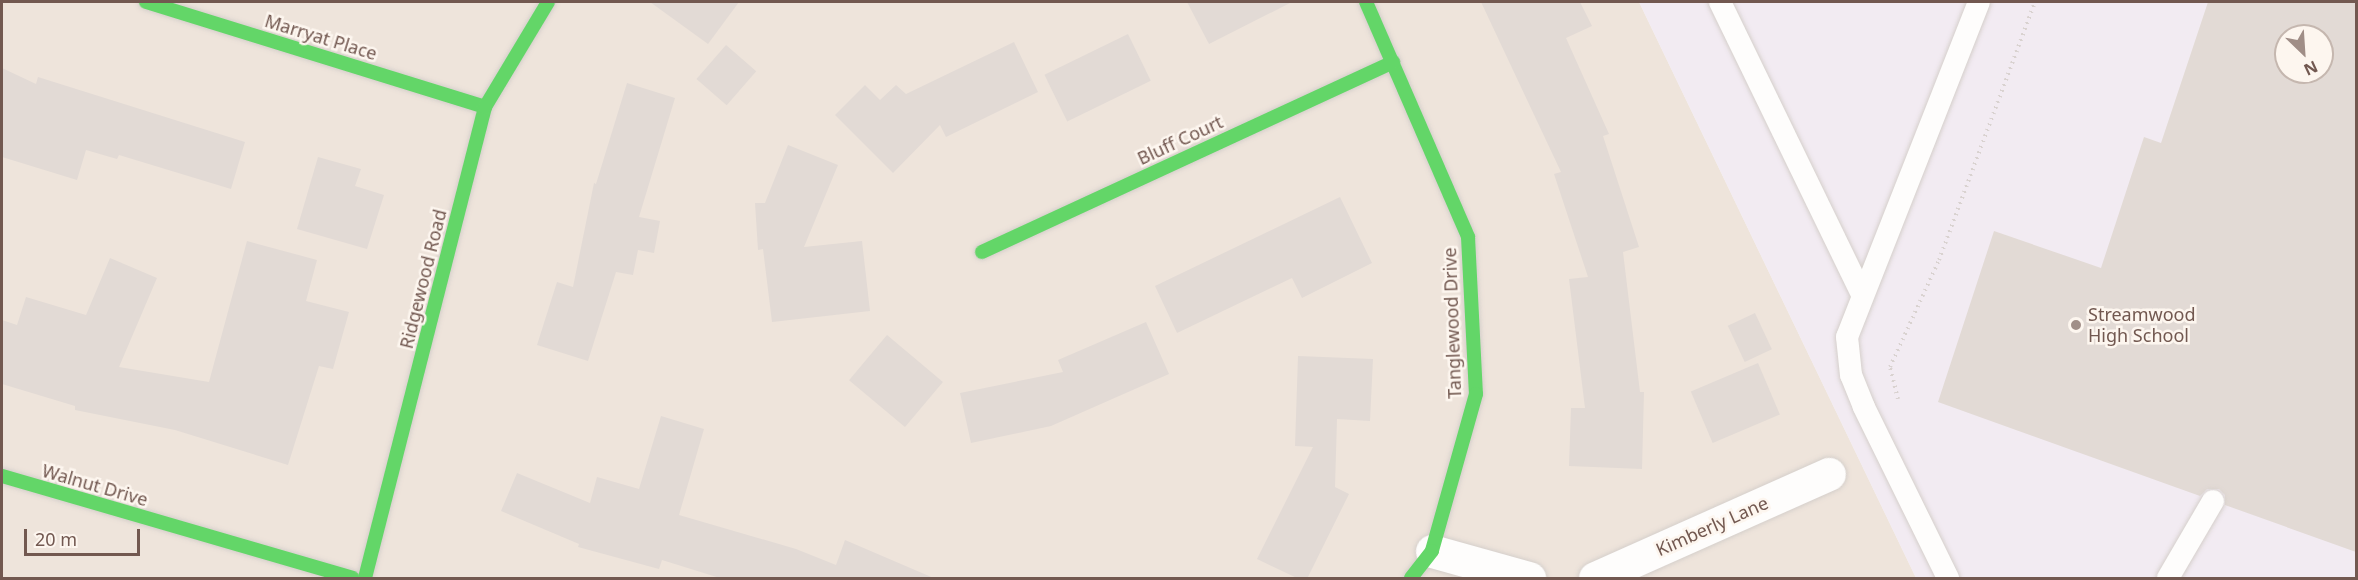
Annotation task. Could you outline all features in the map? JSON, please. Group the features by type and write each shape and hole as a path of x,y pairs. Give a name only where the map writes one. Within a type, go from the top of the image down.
{"street":[{"name":"Marryat Place","path":"146,2 485,107"},
{"name":"Ridgewood Road","path":"365,579 485,107 548,2"},
{"name":"Tanglewood Drive","path":"1366,2 1468,237 1476,394 1432,551 1411,579"},
{"name":"Bluff Court","path":"982,252 1393,62"},
{"name":"Kimberly Lane","path":"1595,579 1829,474"},
{"name":"Walnut Drive","path":"2,476 352,579"},
{"path":"1432,551 1529,579"}],"lane":[{"path":"1720,2 1862,294"},
{"path":"1948,579 1864,407 1851,375 1847,337 1862,294 1979,2"},
{"path":"2168,579 2213,501"}],"path":[{"path":"1901,408 1890,367 1939,260 2035,2"}],"shaded area":[{"path":"2,2 1639,2 1916,578 2,578"},
{"name":"Streamwood High School","path":"1639,2 2356,2 2356,578 1916,578"}],"building":[{"path":"650,2 739,2 708,44"},
{"path":"1187,2 1292,2 1209,44"},
{"path":"1481,2 1580,2 1592,26 1566,38 1609,134 1603,136 1639,247 1623,252 1640,392 1644,392 1642,469 1569,466 1571,408 1585,408 1569,279 1588,277 1554,174 1561,172"},
{"path":"2208,2 2356,2 2356,552 2225,505 2225,495 2219,489 2207,489 2200,496 1938,402 1994,231 2101,268 2144,137 2161,143"},
{"path":"1128,34 1151,81 1067,122 1044,75"},
{"path":"1014,42 1038,92 946,137 940,125 893,173 835,115 865,85 880,100 896,85 906,94"},
{"path":"726,45 756,71 727,105 696,79"},
{"path":"2,68 36,84 38,77 245,142 231,189 119,155 117,159 86,150 77,180 2,157"},
{"path":"627,83 675,98 639,217 660,221 654,253 638,250 633,275 616,272 588,361 537,345 557,282 573,287 594,183 596,184"},
{"path":"788,145 838,165 804,247 862,241 870,311 772,322 763,249 758,250 755,203 765,203"},
{"path":"318,157 361,169 355,186 384,195 367,249 297,229"},
{"path":"1340,197 1372,263 1302,298 1292,278 1177,333 1155,286"},
{"path":"247,241 317,260 306,301 349,312 333,369 319,366 288,465 175,430 75,410 75,406 2,384 2,320 17,325 26,297 86,315 110,258 157,278 119,367 209,382"},
{"path":"1755,313 1772,349 1745,362 1728,326"},
{"path":"1146,322 1169,374 1051,426 971,443 960,393 1063,372 1058,360"},
{"path":"887,335 943,382 905,427 849,380"},
{"path":"1298,356 1373,359 1370,421 1337,419 1335,487 1349,494 1307,579 1299,579 1257,559 1313,447 1295,446"},
{"path":"1758,363 1780,415 1713,443 1691,392"},
{"path":"661,416 704,429 679,515 796,549 836,565 845,540 936,579 723,579 662,560 659,569 578,547 579,544 501,511 517,473 590,503 597,477 639,489"}],"traffic: fast":[{"path":"146,2 485,107"},
{"path":"365,578 485,107 548,2"},
{"path":"1366,2 1468,237 1476,394 1432,551 1411,578"},
{"path":"982,252 1393,62"},
{"path":"2,476 352,578"}],"place":[{"name":"Streamwood High School","path":"2076,325"}]}
